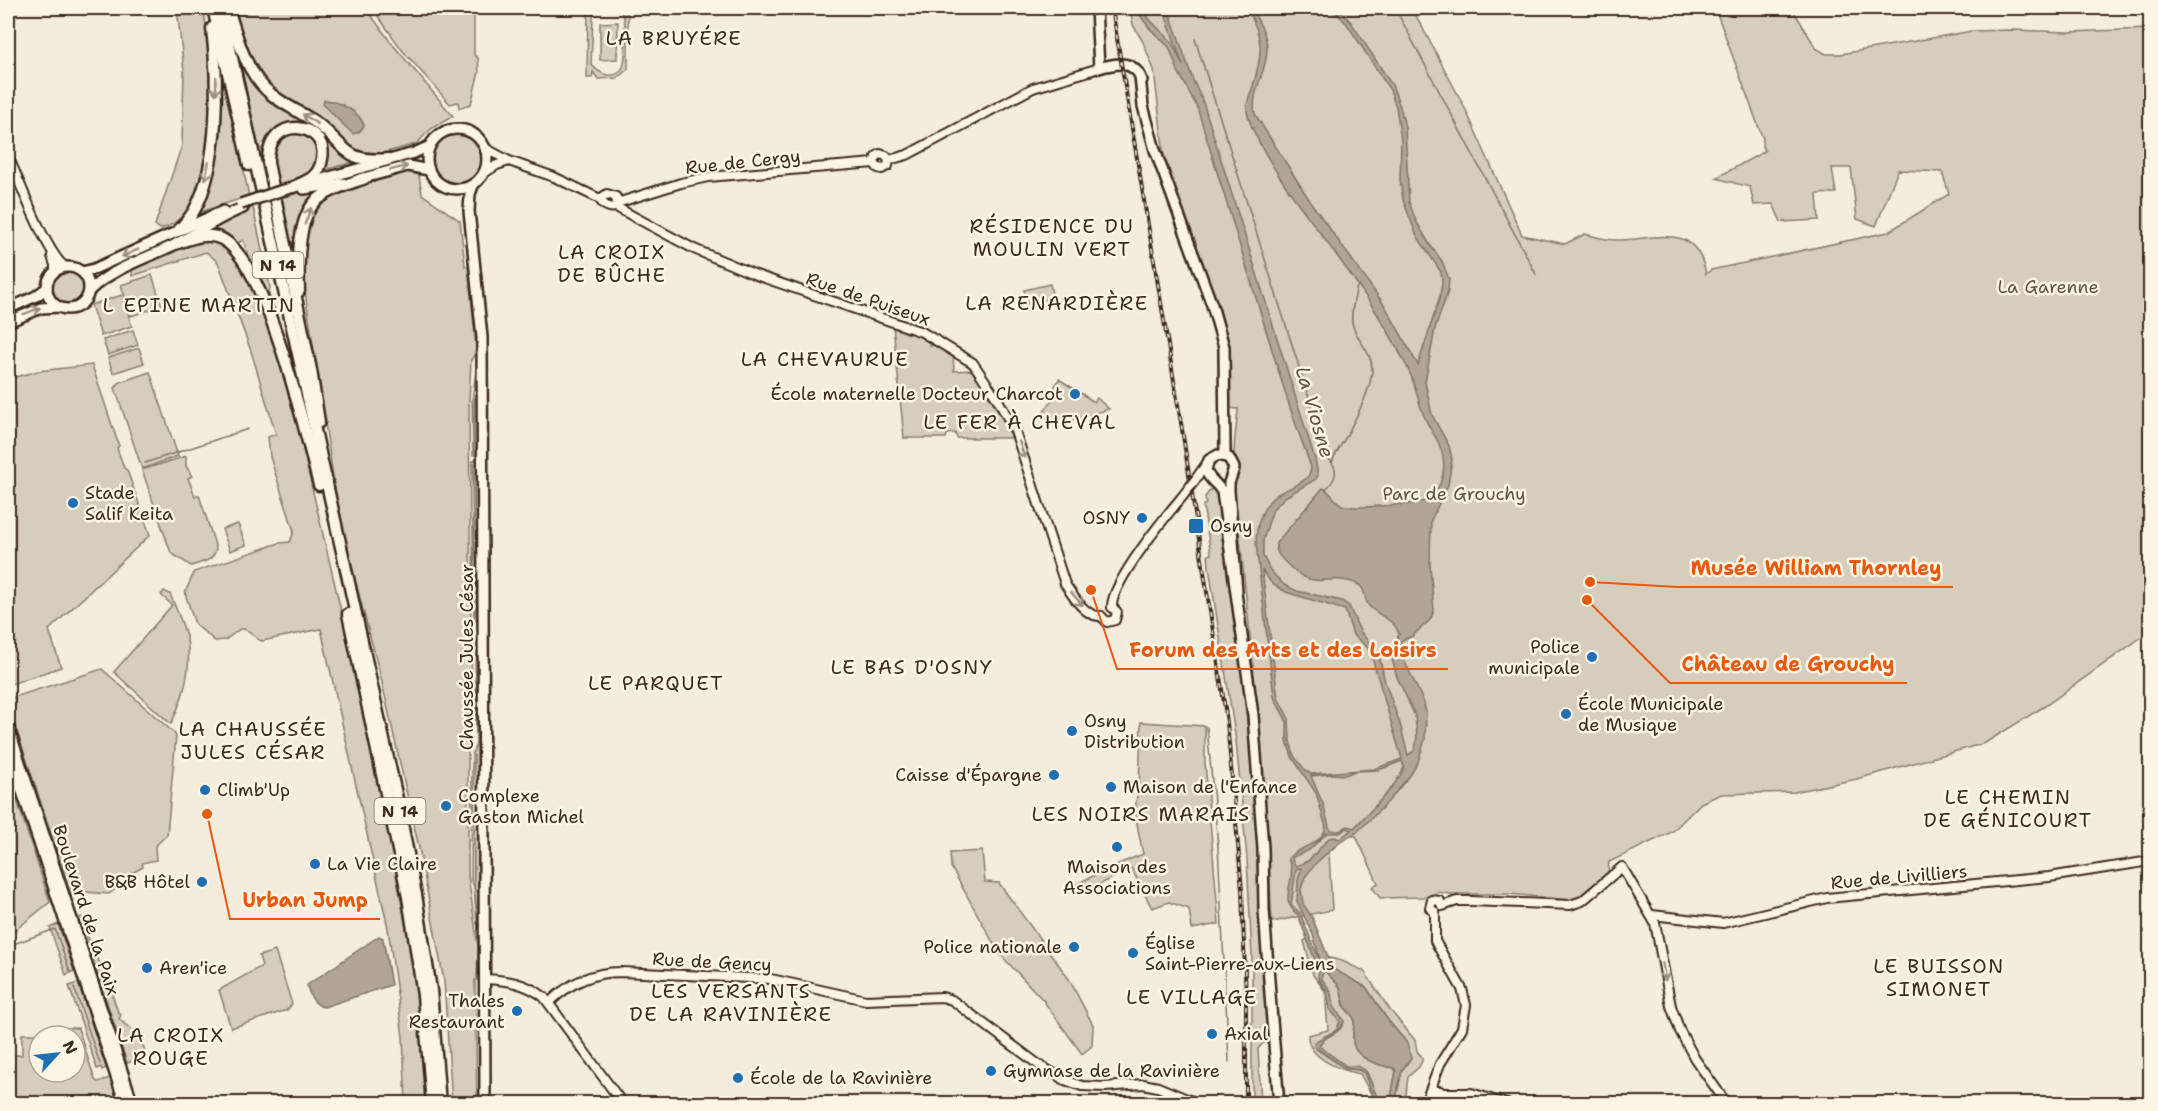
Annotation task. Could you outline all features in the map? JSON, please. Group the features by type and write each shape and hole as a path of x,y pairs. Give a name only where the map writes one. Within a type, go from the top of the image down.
{"highway":[{"path":"178,231 199,200 211,153 216,80 208,8"},
{"name":"N 14","path":"213,8 408,897 423,995 432,1104"},
{"name":"N 14","path":"221,8 398,803 431,990 440,1104"},
{"path":"228,8 247,63 266,90 314,122 354,157 371,160 389,159"},
{"path":"293,187 310,179 317,172 323,153 314,135 297,127 285,129 276,135 268,150 268,163 311,370 334,523"},
{"path":"304,336 298,268 306,217 314,203 321,197 365,178"},
{"path":"178,243 203,236 219,238 236,250 248,268 268,312 285,359 322,497"}],"main road":[{"path":"1096,8 1099,68 1121,63 1129,64 1136,68 1140,76 1145,119 1212,305 1224,347 1226,456 1233,464 1234,472 1230,479 1229,490 1237,591"},
{"path":"457,129 475,135 485,148 487,161 484,173 473,186 454,190 438,183 429,170 427,157 430,146 439,135 457,129"},
{"path":"82,272 96,268 178,231 293,187 414,153 430,146"},
{"path":"280,193 365,178 410,165 429,170"},
{"name":"Chaussée Jules César","path":"473,186 469,211 482,337 485,1104"},
{"name":"Chaussée Jules César","path":"454,190 469,211"},
{"path":"8,322 41,308 69,309 79,306 89,291 99,282 178,243 242,206"},
{"path":"59,307 50,297 47,288 49,279 55,271 65,267 74,267 87,279 89,291"},
{"path":"8,309 36,296 47,288"},
{"path":"1226,456 1215,456 1207,463 1208,476 1222,492 1253,715 1259,788 1264,910 1279,1104"},
{"path":"1216,483 1224,483 1230,479"},
{"name":"Boulevard de la Paix","path":"8,726 133,1104"},
{"name":"Boulevard de la Paix","path":"8,749 125,1104"},
{"path":"1278,1088 1285,1104"}],"street":[{"name":"Rue de Cergy","path":"617,205 681,183 708,177 874,163 880,154 889,160 907,155 1033,88 1099,68"},
{"path":"485,148 509,161 554,177 600,199 607,194 616,196 617,205"},
{"path":"8,156 48,243 65,267"},
{"path":"484,173 509,161"},
{"name":"Rue de Puiseux","path":"617,205 694,249 756,275 922,332 973,363 998,400 1015,431 1059,573 1077,601 1090,614 1101,616"},
{"path":"48,243 55,271"},
{"path":"1112,607 1114,593 1151,534 1207,463"},
{"path":"1195,480 1208,476"},
{"path":"1112,607 1117,612 1115,620 1107,622 1101,616 1103,609 1112,607"},
{"name":"Rue de Livilliers","path":"1652,915 1722,923 1827,898 2049,877 2151,861"},
{"path":"1426,1100 1440,1064 1461,1028 1466,1005 1458,981 1435,940 1435,912 1441,910 1442,906 1457,901 1570,904 1582,901 1622,867 1652,915 1671,1006 1680,1031 1695,1059 1727,1104"},
{"name":"Rue de Gency","path":"549,1003 568,987 603,972 771,979 866,1000 930,996 952,1000 1039,1065 1065,1080 1082,1086 1143,1084 1158,1087 1199,1104"},
{"path":"484,979 510,981 526,986 549,1003 623,1104"},
{"path":"1436,1078 1447,1104 1468,1097 1494,1104"},
{"path":"1426,1100 1436,1090 1471,1093 1507,1104"}],"green space":[{"path":"177,8 203,8 211,63 209,118 204,164 194,201 182,217 160,229 155,225 182,145 184,71"},
{"path":"233,8 366,8 389,40 453,116 431,129 416,144 372,156 358,153 323,122 267,85 252,62"},
{"path":"372,8 474,8 474,55 478,58 479,72 471,104 459,108 458,102 450,104 403,51"},
{"path":"588,8 602,8 594,12 591,64 598,71 607,75 620,72 625,58 624,18 615,8 623,8 628,15 628,69 617,78 598,79 593,72 592,78 587,78"},
{"path":"1130,8 1412,8 1464,106 1522,235 1565,244 1585,234 1616,240 1674,237 1685,240 1694,247 1701,258 1706,274 1711,270 1888,232 1949,194 1942,172 1898,170 1876,226 1857,219 1851,168 1832,168 1836,193 1817,194 1819,220 1781,222 1773,204 1754,205 1750,187 1716,178 1765,151 1762,146 1763,139 1715,8 1792,8 1816,48 1826,54 1841,54 1972,31 2068,32 2150,29 2150,631 2045,706 1985,743 1857,779 1794,792 1721,794 1701,803 1672,832 1609,862 1608,872 1577,898 1570,900 1510,894 1438,892 1425,897 1380,898 1372,887 1378,883 1356,836 1351,836 1329,852 1332,910 1272,922 1256,703 1234,484 1240,470 1234,453 1238,409 1229,408 1229,354 1215,300 1171,181 1164,156 1154,70 1143,42 1133,25"},
{"path":"618,22 617,59 600,60 600,23"},
{"path":"219,56 249,196 197,213 203,201"},
{"path":"239,56 247,68 353,162 321,171 326,147 287,124 270,134 264,148 259,149"},
{"path":"289,132 303,133 312,140 317,152 317,164 310,173 274,187 271,159 275,144"},
{"path":"452,134 462,134 475,141 482,154 482,164 475,177 462,184 452,184 443,180 436,173 432,164 432,154 436,145 443,138"},
{"path":"412,170 419,176 422,194 460,221 465,266 468,266 476,347 471,360 469,400 471,649 463,649 463,654 471,654 472,684 468,684 468,875 478,947 477,980 475,980 477,1103 452,1103 444,981 419,848 381,678 340,522 304,285 304,258 308,226 314,211 322,202 332,194 359,183"},
{"path":"326,189 314,199 296,276 278,199 301,192"},
{"path":"253,207 270,287 269,294 264,294 243,240 234,245 208,230"},
{"path":"193,240 219,241 238,259 275,339 371,738 416,982 428,1103 406,1103 403,1037 388,928 321,629 262,641 247,630 240,629 225,640 215,641 195,624 185,593 194,572 279,543 290,542 294,531 270,457 268,437 276,434 251,351 218,262 206,252 132,276 132,271 137,266"},
{"path":"68,270 80,275 85,287 80,299 68,304 56,299 51,287 56,275"},
{"path":"152,275 162,306 131,316 121,285"},
{"path":"1050,284 1053,298 1027,304 1024,290"},
{"path":"122,295 132,326 101,336 91,305"},
{"path":"893,326 929,340 930,346 937,344 953,354 954,371 973,370 1008,422 1013,438 957,438 955,433 947,434 946,438 904,438"},
{"path":"133,330 138,345 108,355 103,340"},
{"path":"139,348 144,363 113,373 108,358"},
{"name":"Stade Salif Keita","path":"92,365 119,446 117,448 150,535 49,630 61,667 8,685 8,379 38,371"},
{"path":"476,371 478,375 477,455 473,455 472,400"},
{"path":"150,372 178,456 142,469 115,388 120,382"},
{"path":"1059,379 1094,402 1097,398 1109,409 1056,425 1042,415 1058,391 1054,388"},
{"path":"186,456 186,466 192,476 188,478 195,496 199,495 216,548 211,558 191,566 171,553 142,470"},
{"path":"477,459 477,624 474,617 472,462"},
{"path":"1212,488 1220,493 1251,754 1269,1042 1263,1043 1258,1049 1261,1103 1252,1103 1252,957 1247,859 1236,741 1209,567 1208,555 1211,554 1203,505 1206,504 1205,497"},
{"path":"238,524 246,545 230,551 222,529"},
{"path":"164,591 170,594 181,620 189,657 185,687 171,724 114,672 172,605 161,595"},
{"path":"477,656 478,924 474,887 471,880 472,754 476,744 475,657"},
{"path":"102,669 176,736 167,835 155,846 156,860 142,863 143,867 130,874 131,877 109,894 85,892 85,889 80,888 72,896 8,699"},
{"path":"1141,722 1205,726 1205,763 1219,924 1192,929 1189,909 1169,902 1152,908 1131,868 1079,895 1074,885 1143,854 1136,805 1139,791"},
{"path":"8,773 50,902 8,936"},
{"path":"982,851 985,882 999,883 1069,979 1093,1025 1092,1046 1082,1054 1043,1000 999,953 951,867 950,853"},
{"path":"82,917 93,953 102,965 121,1015 119,1019 134,1032 137,1029 145,1057 127,1063 79,918"},
{"path":"58,924 74,971 66,975 50,928"},
{"path":"1307,939 1319,970 1319,981 1328,994 1329,1007 1340,1021 1337,1030 1314,1043 1316,1049 1346,1069 1359,1070 1364,1073 1376,1103 1360,1074 1326,1062 1309,1043 1308,1035 1328,1030 1325,991 1313,975 1304,941"},
{"path":"275,951 292,1004 287,1010 231,1028 219,990 262,966 259,956"},
{"path":"1330,958 1364,971 1390,1010 1415,1040 1422,1061 1408,1077 1405,1103 1395,1102 1402,1070 1407,1064 1407,1043 1387,1019 1366,987 1333,969"},
{"path":"1324,970 1340,987 1344,1007 1354,1018 1353,1040 1369,1060 1394,1068 1396,1071 1390,1103 1379,1102 1367,1072 1346,1066 1319,1047 1324,1040 1339,1030 1344,1021 1333,1008 1330,990 1321,978"},
{"path":"78,983 106,1068 102,1070 101,1067 97,1069 87,1039 87,1024 82,1024 69,986"},
{"path":"22,1034 27,1034 27,1084 87,1084 87,1056 95,1080 98,1082 110,1078 119,1103 8,1103 8,1059 13,1059 13,1055 22,1055"}],"shaded area":[{"path":"1135,8 1142,8 1150,20 1172,42 1183,66 1163,8 1168,8 1203,102 1315,459 1318,475 1316,479 1285,497 1273,509 1263,540 1263,556 1270,570 1284,585 1297,591 1342,601 1349,606 1360,631 1379,655 1408,755 1415,750 1417,737 1415,716 1397,677 1392,659 1393,646 1399,634 1394,624 1369,606 1359,585 1344,580 1313,580 1296,572 1277,552 1276,543 1323,488 1341,504 1350,507 1426,501 1437,490 1443,476 1442,452 1424,416 1409,371 1395,343 1354,280 1282,180 1252,128 1247,104 1259,64 1260,46 1257,28 1247,8 1251,8 1261,27 1267,48 1265,65 1255,97 1255,114 1312,204 1385,306 1418,365 1440,296 1441,272 1417,236 1403,200 1400,180 1401,140 1396,107 1390,90 1347,24 1332,8 1337,8 1351,22 1392,85 1405,127 1409,202 1416,221 1442,261 1449,279 1448,291 1435,329 1425,382 1432,415 1449,446 1452,459 1448,485 1431,520 1430,565 1434,611 1430,620 1411,637 1402,640 1400,645 1404,660 1424,703 1425,739 1418,762 1411,774 1386,804 1356,833 1340,842 1317,862 1305,877 1301,889 1303,904 1312,917 1333,969 1366,987 1387,1019 1407,1043 1411,1058 1402,1070 1395,1103 1390,1103 1396,1071 1394,1068 1369,1061 1355,1049 1353,1043 1354,1018 1345,1007 1340,987 1324,970 1321,978 1330,990 1334,1008 1344,1020 1339,1029 1324,1039 1319,1046 1346,1066 1357,1066 1365,1070 1380,1103 1376,1103 1364,1073 1345,1068 1314,1046 1316,1041 1337,1030 1340,1021 1330,1010 1327,991 1318,978 1319,970 1298,915 1288,901 1291,867 1288,859 1320,838 1326,827 1316,793 1292,757 1287,741 1287,722 1274,697 1256,544 1258,524 1266,506 1275,496 1303,481 1310,473 1311,467 1290,408 1197,107 1178,71 1169,47 1150,29","holes":["1262,570 1272,584 1286,592 1345,610 1353,635 1367,647 1371,654 1402,759 1374,769 1311,774 1294,756 1290,741 1289,719 1278,698","1402,761 1404,767 1389,790 1354,828 1348,826 1339,831 1330,830 1323,804 1311,776 1345,775 1355,771 1379,770","1347,828 1351,830 1340,839 1329,838 1308,861 1296,866 1292,860 1293,857 1309,850 1327,833 1340,833","1301,869 1297,901 1313,935 1321,964 1300,913 1291,905 1296,870"]},
{"path":"324,100 336,102 353,111 364,126 359,132 353,134 323,105"},
{"path":"379,936 383,938 391,985 324,1007 315,1002 307,985"}],"waterway":[{"path":"1395,8 1536,274"},
{"name":"La Viosne","path":"1195,39 1328,458 1334,466 1334,478 1326,489"},
{"name":"La Viosne","path":"1332,463 1358,414 1371,377 1370,357 1352,322 1356,289 1359,285"},
{"path":"474,398 474,453"},
{"path":"145,463 248,429"},
{"path":"474,463 475,616"},
{"path":"1207,727 1218,846 1229,1062"},
{"path":"474,755 476,908"},
{"path":"8,946 55,929 70,972"},
{"path":"74,987 100,1064"}],"railway":[{"path":"1112,8 1182,429 1227,722 1242,890 1246,1001 1246,1104"}],"place":[{"name":"École maternelle Docteur Charcot","path":"1075,394"},
{"name":"Stade Salif Keita","path":"73,503"},
{"name":"OSNY","path":"1142,518"},
{"name":"Osny","path":"1196,526"},
{"name":"Musée William Thornley","path":"1590,582"},
{"name":"Forum des Arts et des Loisirs","path":"1091,590"},
{"name":"Château de Grouchy","path":"1587,600"},
{"name":"Police municipale","path":"1592,657"},
{"name":"École Municipale de Musique","path":"1566,714"},
{"name":"Osny Distribution","path":"1072,731"},
{"name":"Caisse d'Épargne","path":"1054,775"},
{"name":"Maison de l'Enfance","path":"1111,787"},
{"name":"Climb'Up","path":"205,790"},
{"name":"Complexe Gaston Michel","path":"446,806"},
{"name":"Urban Jump","path":"207,814"},
{"name":"Maison des Associations","path":"1117,847"},
{"name":"La Vie Claire","path":"315,864"},
{"name":"B&B Hôtel","path":"202,882"},
{"name":"Police nationale","path":"1074,947"},
{"name":"Église Saint-Pierre-aux-Liens","path":"1133,953"},
{"name":"Aren'ice","path":"147,968"},
{"name":"Thales Restaurant","path":"517,1011"},
{"name":"Axial","path":"1212,1034"},
{"name":"Gymnase de la Ravinière","path":"991,1071"},
{"name":"École de la Ravinière","path":"738,1078"}],"district":[{"name":"LA BRUYÉRE","path":"674,38"},
{"name":"RÉSIDENCE DU MOULIN VERT","path":"1052,238"},
{"name":"LA CROIX DE BÛCHE","path":"612,264"},
{"name":"LA RENARDIÈRE","path":"1057,303"},
{"name":"L EPINE MARTIN","path":"199,305"},
{"name":"LA CHEVAURUE","path":"825,359"},
{"name":"LE FER À CHEVAL","path":"1020,422"},
{"name":"LE BAS D'OSNY","path":"912,667"},
{"name":"LE PARQUET","path":"656,683"},
{"name":"LA CHAUSSÉE JULES CÉSAR","path":"253,740"},
{"name":"LE CHEMIN DE GÉNICOURT","path":"2008,808"},
{"name":"LES NOIRS MARAIS","path":"1141,814"},
{"name":"LE BUISSON SIMONET","path":"1939,978"},
{"name":"LE VILLAGE","path":"1192,997"},
{"name":"LES VERSANTS DE LA RAVINIÈRE","path":"731,1002"},
{"name":"LA CROIX ROUGE","path":"171,1046"}],"park label":[{"name":"La Garenne","path":"2048,287"},
{"name":"Parc de Grouchy","path":"1454,494"}]}
